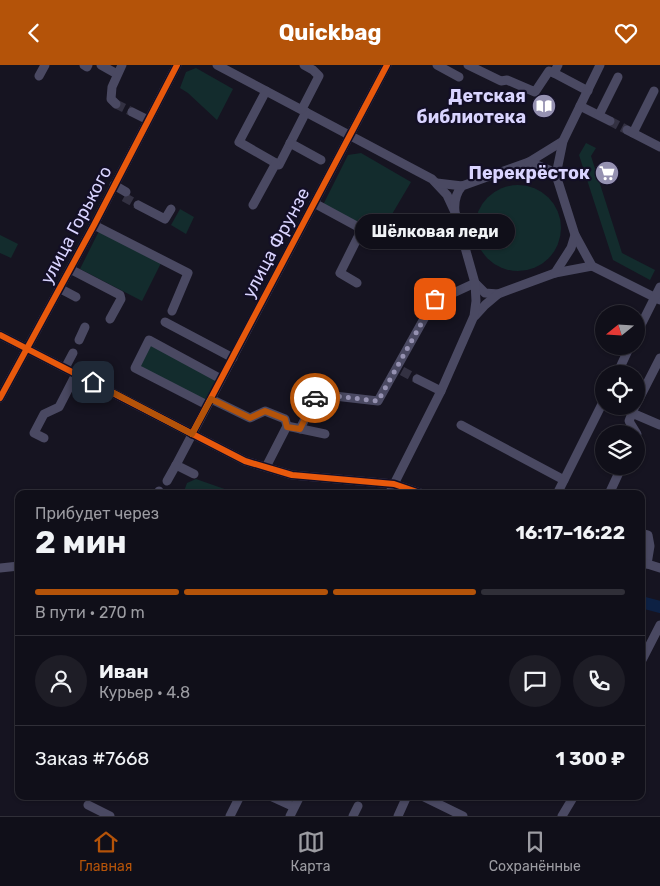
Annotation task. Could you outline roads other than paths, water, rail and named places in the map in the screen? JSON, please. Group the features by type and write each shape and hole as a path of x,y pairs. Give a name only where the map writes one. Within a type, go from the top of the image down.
{"street":[{"path":"39,76 45,65"},
{"path":"84,65 87,67 88,65"},
{"path":"101,65 117,74"},
{"path":"116,104 112,99 112,87 122,65"},
{"name":"улица Горького","path":"0,398 94,225 177,65"},
{"path":"217,65 437,183 447,195 455,212"},
{"path":"266,91 239,142 260,151 279,165 319,76 314,70 304,65"},
{"name":"улица Фрунзе","path":"167,481 387,65"},
{"path":"437,65 459,77"},
{"path":"468,65 501,81 507,80 535,92 548,71 556,69 588,91"},
{"path":"600,65 563,141 556,175 576,235 592,266 657,299"},
{"path":"599,115 618,77"},
{"path":"654,91 634,130 660,147"},
{"path":"580,106 610,121"},
{"path":"132,112 148,120"},
{"path":"437,183 462,185 529,162 563,141"},
{"path":"290,143 321,160"},
{"path":"529,162 556,175"},
{"path":"253,205 276,163"},
{"path":"391,490 441,391 474,316 476,301 475,283 454,205 462,185"},
{"path":"113,188 125,195"},
{"path":"314,203 362,229 340,273 357,283"},
{"path":"138,205 165,219 171,209"},
{"path":"94,225 188,273 172,311"},
{"path":"556,273 563,263 576,235"},
{"path":"474,316 498,294 556,273 592,266"},
{"path":"70,269 120,295 121,299 110,319"},
{"path":"475,283 485,293 498,294"},
{"path":"300,429 317,394 378,401 399,370 435,299 475,283"},
{"path":"645,320 657,299 660,287"},
{"path":"59,289 76,297"},
{"path":"165,322 232,357"},
{"path":"79,340 85,327"},
{"path":"0,335 245,461 292,475 394,484 411,490"},
{"path":"221,379 149,340 135,368 209,402 250,418 265,411 285,419 287,427 266,467"},
{"path":"65,368 73,353"},
{"path":"645,388 660,358"},
{"path":"44,438 34,433 44,414 59,407 76,374"},
{"path":"417,379 441,391"},
{"path":"559,490 596,415"},
{"path":"645,415 660,425"},
{"path":"461,425 564,479"},
{"path":"287,427 325,434"},
{"path":"176,465 194,474"},
{"path":"611,490 618,475"},
{"path":"645,534 648,535 650,546 645,560"},
{"path":"645,563 660,568"},
{"path":"0,568 15,566"},
{"path":"645,654 660,625"},
{"path":"230,816 238,800"},
{"path":"276,800 292,812 298,800"},
{"path":"398,816 406,800"},
{"path":"430,800 463,816"},
{"path":"562,816 572,800"},
{"path":"88,805 110,816"},
{"path":"352,816 358,806"}],"waterway":[{"path":"645,603 660,607"}],"tunnel":[{"path":"116,104 132,112"},
{"path":"610,121 627,130"},
{"path":"124,197 138,205"},
{"path":"402,371 417,379"}],"place":[{"name":"Детская библиотека","path":"544,106"},
{"name":"Перекрёсток","path":"607,173"},
{"name":"Шёлковая леди","path":"435,299"}]}
